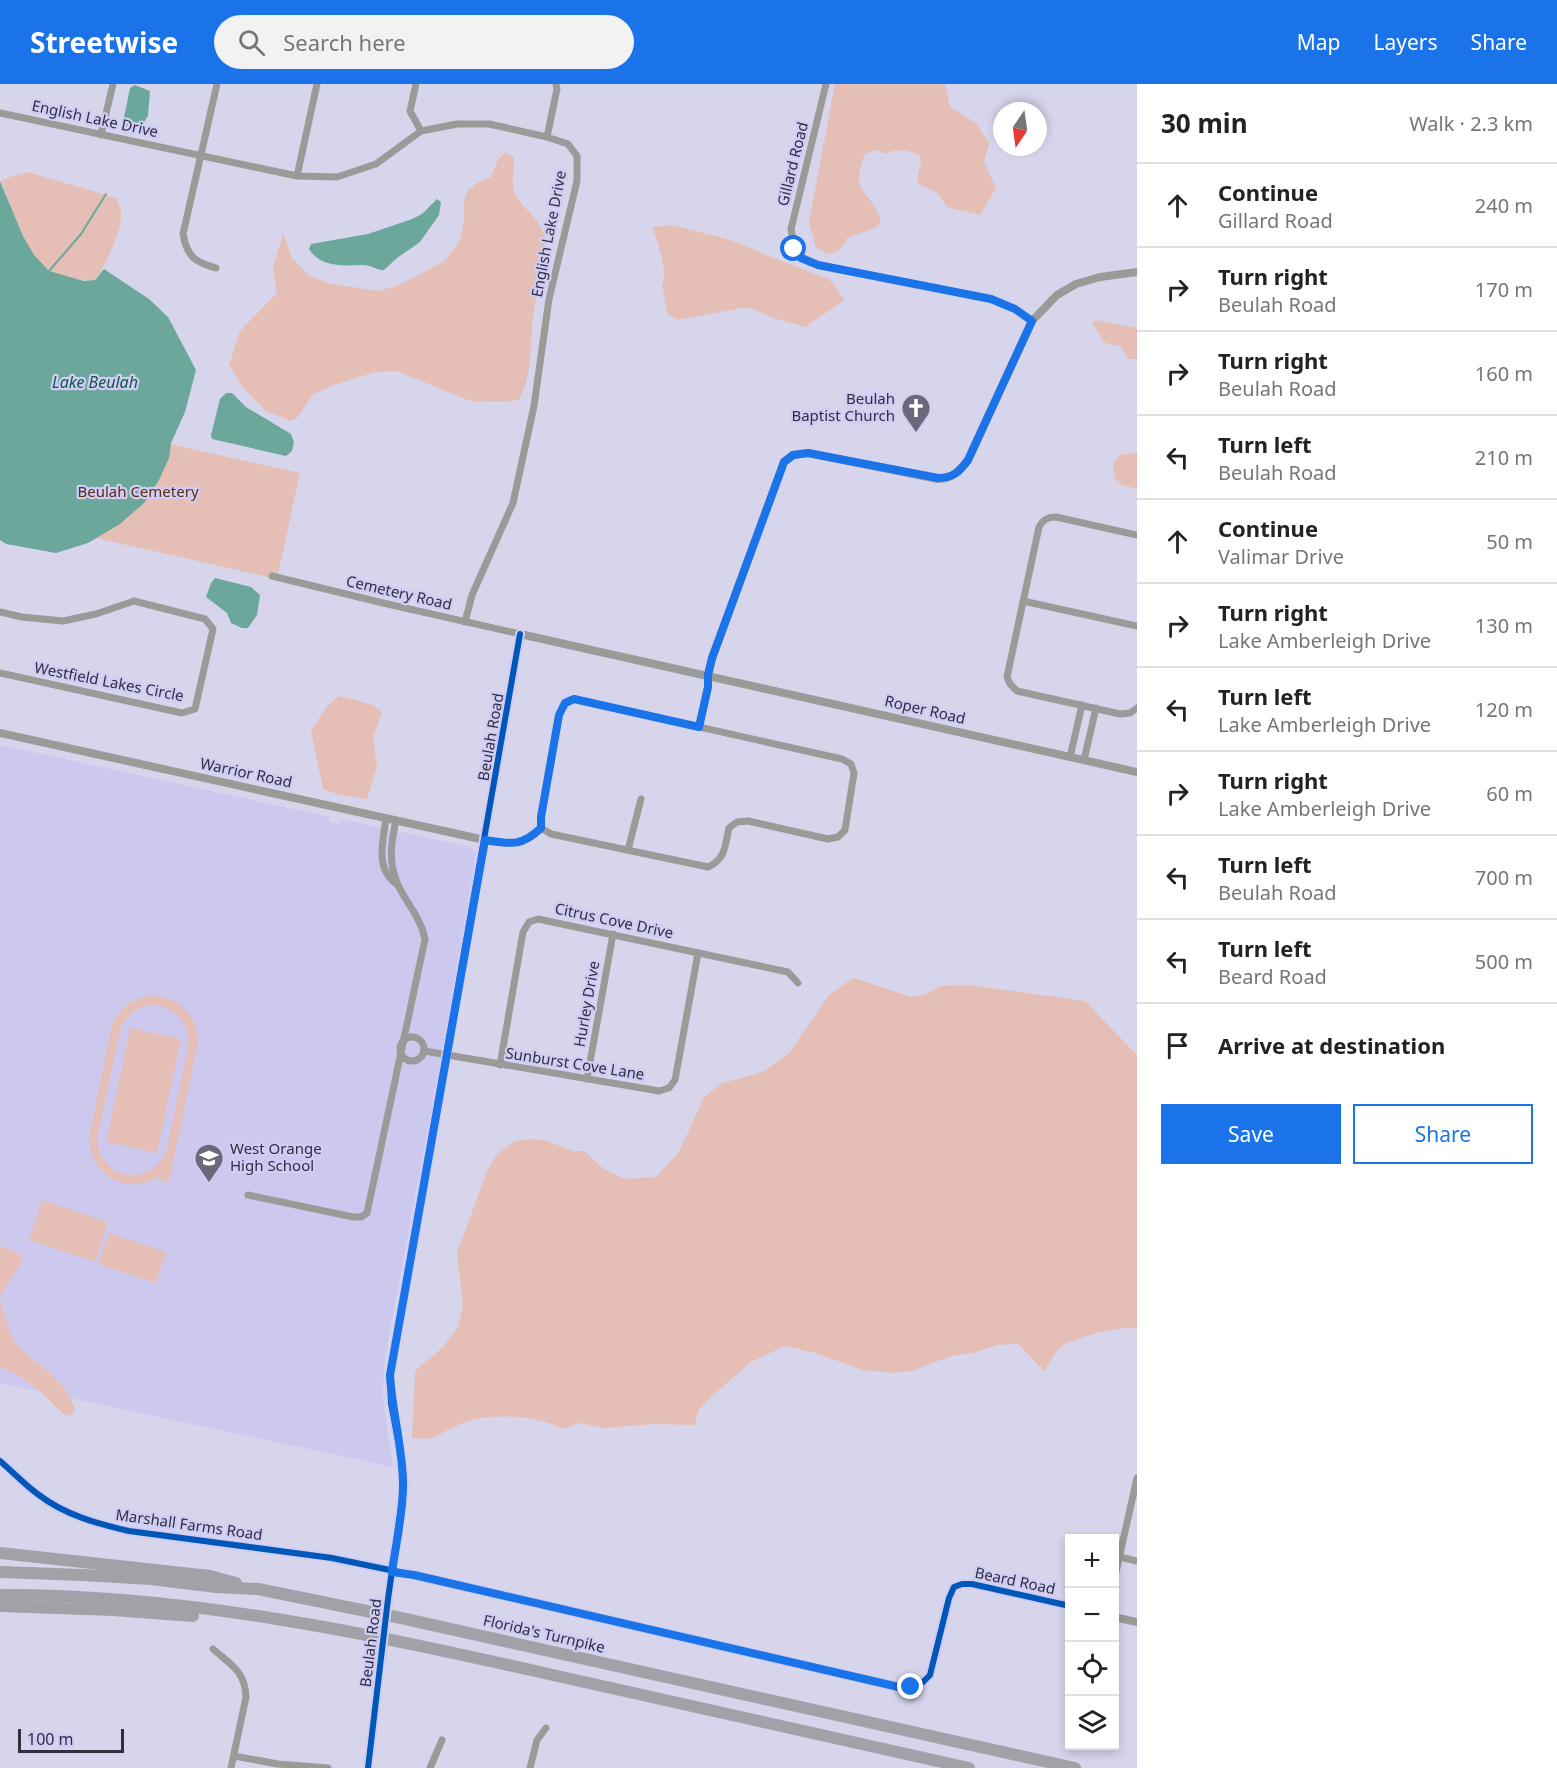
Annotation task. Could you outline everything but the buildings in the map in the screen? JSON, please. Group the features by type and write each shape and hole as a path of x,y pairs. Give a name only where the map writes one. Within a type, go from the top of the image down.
{"highway":[{"path":"0,1552 210,1576 258,1588"},
{"name":"Florida's Turnpike","path":"0,1572 83,1575 216,1587 258,1588 1075,1768"},
{"path":"0,1595 141,1602 268,1617 399,1640 969,1768"},
{"path":"0,1606 112,1610 193,1616 268,1617"}],"street":[{"path":"101,135 113,84"},
{"path":"216,268 199,263 186,250 183,234 217,84"},
{"path":"297,176 317,84"},
{"path":"416,84 410,111 421,131"},
{"path":"547,137 557,89 556,84"},
{"name":"Gillard Road","path":"826,84 791,229 794,249 801,258 818,265 991,299 1015,309 1032,321"},
{"name":"English Lake Drive","path":"0,112 297,176 337,177 376,164 421,131 457,124 489,124 568,144 577,156 577,181 549,299 534,406 513,503 472,595 465,622"},
{"path":"699,727 712,658 784,462 793,455 808,453 938,478 951,477 959,472 968,460 1032,321 1057,295 1076,284 1100,277 1137,272"},
{"path":"1137,535 1056,517 1043,520 1039,527 1007,677 1017,691 1120,714 1130,713 1137,708"},
{"name":"Cemetery Road","path":"272,576 520,634"},
{"name":"Westfield Lakes Circle","path":"0,612 22,617 63,621 96,614 134,601 205,619 213,629 195,709 182,713 0,673"},
{"path":"1023,601 1137,626"},
{"path":"520,634 708,675"},
{"name":"Beulah Road","path":"368,1768 404,1486 390,1375 520,634"},
{"name":"Roper Road","path":"708,675 1137,772"},
{"path":"485,840 510,844 520,843 532,837 541,828 559,715 565,703 574,699 842,759 851,764 854,773 844,830 838,837 828,839 748,821 737,822 729,828 723,856 717,863 708,867 551,834 541,828"},
{"path":"1070,757 1082,705"},
{"path":"1084,760 1096,708"},
{"name":"Warrior Road","path":"0,733 485,840"},
{"path":"628,850 641,799"},
{"path":"386,818 381,855 383,868 398,885"},
{"path":"248,1195 353,1217 364,1216 367,1212 425,939 423,927 398,885 390,856 390,845 396,820"},
{"name":"Citrus Cove Drive","path":"500,1065 524,932 529,922 538,919 788,972 798,983"},
{"name":"Hurley Drive","path":"587,1079 613,934"},
{"name":"Sunburst Cove Lane","path":"424,1051 659,1091 669,1088 675,1080 698,953"},
{"path":"415,1038 422,1043 424,1051 419,1059 410,1061 403,1056 401,1047 406,1039 415,1038"},
{"name":"Marshall Farms Road","path":"0,1461 39,1495 58,1507 80,1518 113,1528 332,1558 392,1572"},
{"path":"1119,1561 1137,1479"},
{"path":"1120,1557 1137,1561"},
{"name":"Beard Road","path":"392,1572 414,1575 903,1688 923,1682 930,1675 949,1598 954,1587 972,1584 1065,1605"},
{"path":"1119,1618 1137,1622"},
{"path":"213,1649 240,1672 244,1679 246,1697 231,1768"},
{"path":"530,1768 537,1740 546,1728"},
{"path":"429,1768 442,1740"},
{"path":"234,1756 278,1764 328,1768"}],"shaded area":[{"name":"West Orange High School","path":"0,745 330,817 329,821 340,824 341,819 471,847 476,852 443,1047 384,1363 383,1398 393,1467 0,1383"}],"green space":[{"path":"835,84 945,84 950,107 976,123 989,143 984,162 996,188 980,215 947,207 937,193 919,184 917,178 921,162 920,155 903,151 886,154 875,150 865,154 859,178 863,191 881,221 877,227 847,238 842,247 835,252 828,254 816,248 809,222"},
{"path":"506,152 514,158 515,193 542,229 546,244 534,309 529,367 519,400 470,401 397,371 375,372 313,394 298,417 291,421 266,411 243,388 229,365 240,331 277,293 273,267 283,234 292,258 308,275 328,283 378,291 399,285 445,261 460,240 464,221 464,200 467,192 477,183 491,177 498,159"},
{"path":"28,172 116,198 121,212 119,228 104,266 95,280 71,278 49,271 41,264 27,243 1,181"},
{"path":"672,225 731,240 829,279 845,300 805,327 773,318 748,307 677,320 667,313 662,285 663,265 652,227"},
{"path":"1097,320 1137,328 1137,359 1128,359 1120,346 1105,343 1092,323"},
{"name":"Beulah Cemetery","path":"88,426 300,473 277,579 65,531"},
{"path":"1137,452 1137,489 1122,485 1115,479 1113,464 1120,455"},
{"path":"339,696 373,705 382,713 373,737 377,767 367,799 339,795 323,789 311,731 327,706"},
{"path":"853,978 912,997 925,995 941,986 969,985 1085,1001 1137,1055 1137,1329 1122,1328 1089,1335 1070,1342 1058,1350 1044,1371 1018,1344 998,1345 973,1353 952,1356 911,1371 892,1373 863,1370 815,1353 785,1346 751,1362 712,1396 698,1411 695,1425 654,1424 604,1428 580,1423 562,1429 537,1420 495,1417 468,1421 431,1438 412,1438 415,1371 442,1348 458,1327 463,1305 457,1253 487,1171 497,1154 515,1141 544,1140 574,1151 584,1151 604,1169 625,1179 656,1177 679,1152 704,1097 722,1083 763,1072 789,1053 829,995"},
{"path":"143,997 168,999 184,1008 194,1023 198,1042 169,1182 160,1181 161,1175 149,1182 136,1184 113,1179 104,1172 96,1163 89,1138 112,1024 123,1009","holes":["155,1005 163,1007 181,1019 188,1039 167,1148 160,1162 149,1171 137,1175 125,1174 114,1170 104,1161 99,1149 98,1133 121,1027 127,1018 139,1009"]},
{"path":"130,1028 181,1039 157,1153 106,1142"},
{"path":"42,1200 108,1222 95,1262 29,1240"},
{"path":"109,1233 166,1252 156,1283 98,1264"},
{"path":"0,1246 15,1251 23,1257 0,1296"},
{"path":"0,1299 7,1324 16,1343 66,1390 75,1410 70,1417 31,1385 0,1367"}],"water":[{"path":"135,85 150,91 148,116 143,124 125,126 123,122 130,88"},
{"name":"Lake Beulah","path":"0,181 23,236 34,255 49,271 84,281 95,280 104,269 149,299 168,317 196,370 185,412 171,443 169,458 145,502 120,524 88,543 56,553 6,544 0,540"},
{"path":"437,199 441,202 439,215 420,242 384,270 364,265 332,264 319,259 309,249 311,244 368,234 412,219 422,214"},
{"path":"226,393 232,393 246,407 291,434 294,442 292,451 286,456 212,439 220,399"},
{"path":"215,578 251,587 260,595 257,615 248,628 231,623 227,613 206,597"}],"waterway":[{"path":"49,274 49,271 81,234 106,194"}],"cycle path":[{"path":"368,1768 404,1486 391,1403 390,1375 520,634"},
{"path":"0,1461 49,1502 82,1518 117,1528 332,1558 903,1688 923,1682 930,1675 949,1598 954,1587 972,1584 1065,1605"}],"place":[{"name":"Beulah Baptist Church","path":"916,434"},
{"name":"West Orange High School","path":"209,1184"}],"route":[{"path":"794,249 801,258 818,265 991,299 1015,309 1032,321 968,460 959,472 951,477 938,478 808,453 793,455 784,462 712,658 699,727 574,699 565,703 559,715 541,828 532,837 520,843 510,844 485,840 390,1375 404,1486 392,1572 414,1575 903,1688 911,1687"}]}
